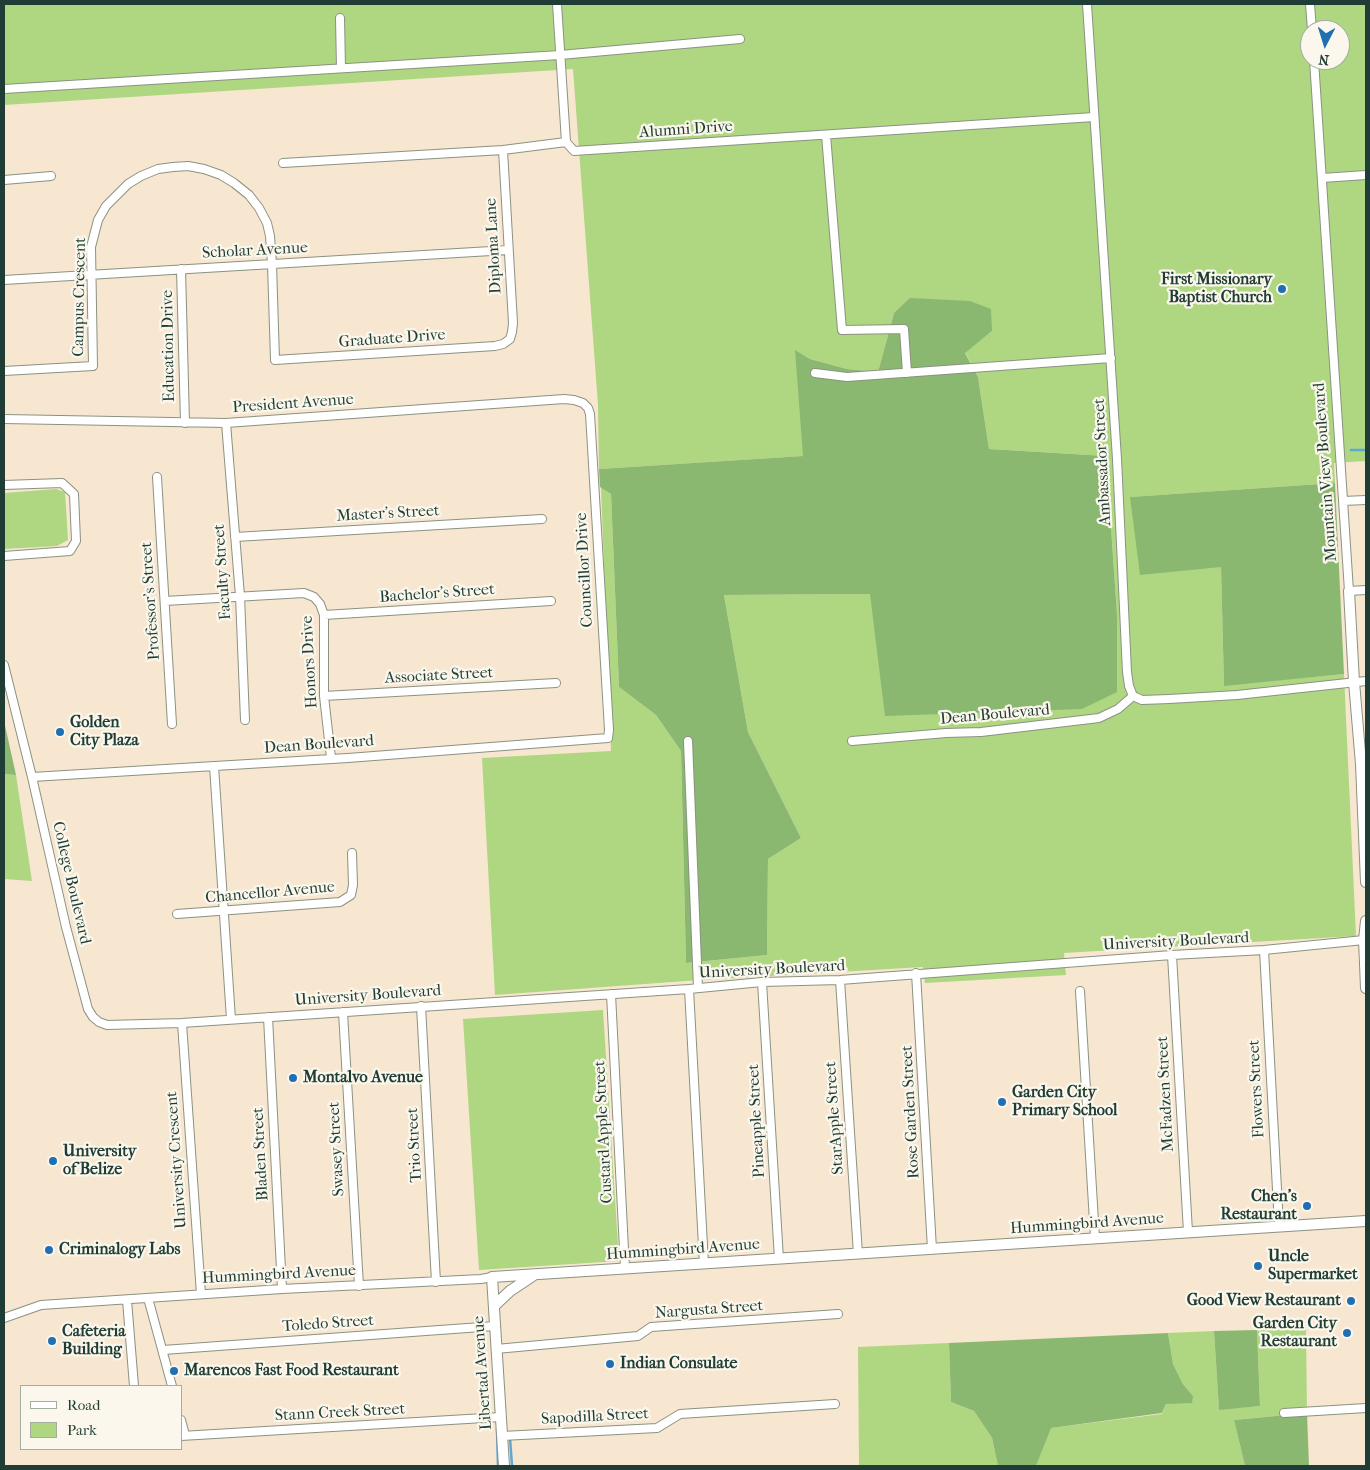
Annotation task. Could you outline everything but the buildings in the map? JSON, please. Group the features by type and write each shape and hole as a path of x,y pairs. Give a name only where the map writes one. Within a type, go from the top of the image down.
{"street":[{"path":"557,4 566,142"},
{"name":"Ambassador Street","path":"1087,4 1111,358 1127,672 1133,696"},
{"path":"1310,4 1311,20"},
{"path":"340,18 341,68"},
{"path":"4,89 560,55 740,39"},
{"name":"Mountain View Boulevard","path":"1315,70 1354,682 1364,763 1366,882"},
{"name":"Alumni Drive","path":"283,162 503,150 566,142 574,151 1094,117"},
{"path":"826,135 842,330 904,329 907,373"},
{"name":"Diploma Lane","path":"503,150 513,323 510,339"},
{"name":"Campus Crescent","path":"4,371 93,366 91,247 98,220 106,206 128,184 158,169 181,166 204,169 221,175 234,183 249,195 267,223 272,264 274,360"},
{"path":"1322,178 1366,175"},
{"path":"4,180 51,176"},
{"name":"Scholar Avenue","path":"4,280 508,250"},
{"name":"Education Drive","path":"181,269 185,423"},
{"name":"Graduate Drive","path":"274,360 495,346 504,344 510,339"},
{"path":"815,373 847,377 1111,358"},
{"name":"President Avenue","path":"4,420 226,423 564,399 583,403"},
{"name":"Councillor Drive","path":"583,403 588,408 590,414 608,738"},
{"name":"Faculty Street","path":"226,423 240,596 245,720"},
{"name":"Professor's Street","path":"157,477 172,724"},
{"path":"4,485 62,483 74,494 76,542 70,551 4,556"},
{"path":"1343,501 1366,500"},
{"name":"Master's Street","path":"235,538 542,519"},
{"path":"1349,591 1366,590"},
{"name":"Honors Drive","path":"165,600 304,593 314,597 320,604 324,615 324,696 331,758"},
{"name":"Bachelor's Street","path":"324,615 552,601"},
{"name":"College Boulevard","path":"4,665 66,927 88,1009 99,1022 107,1025 182,1023"},
{"path":"1133,696 1142,700 1169,700 1366,682"},
{"name":"Associate Street","path":"324,696 556,683"},
{"name":"Dean Boulevard","path":"852,741 981,732 1098,718 1118,709 1133,696"},
{"name":"Dean Boulevard","path":"32,777 608,738"},
{"path":"688,741 698,988"},
{"path":"214,766 231,1020"},
{"name":"Chancellor Avenue","path":"177,914 340,902 351,895 353,885 352,853"},
{"path":"1366,921 1364,940 1366,988"},
{"name":"University Boulevard","path":"182,1023 689,989 762,982 840,980 916,973 1264,950 1364,940"},
{"name":"Flowers Street","path":"1264,950 1278,1226"},
{"name":"McFadzen Street","path":"1172,955 1188,1232"},
{"name":"Rose Garden Street","path":"916,973 932,1249"},
{"name":"StarApple Street","path":"840,980 858,1254"},
{"name":"Pineapple Street","path":"762,982 779,1259"},
{"path":"689,989 704,1264"},
{"path":"1080,991 1095,1238"},
{"name":"Custard Apple Street","path":"610,994 625,1269"},
{"name":"Trio Street","path":"421,1006 436,1282"},
{"name":"Swasey Street","path":"343,1012 359,1286"},
{"name":"Bladen Street","path":"268,1017 282,1289"},
{"name":"University Crescent","path":"182,1023 201,1294"},
{"name":"Hummingbird Avenue","path":"4,1318 41,1305 282,1289 436,1282 1366,1220"},
{"path":"494,1306 510,1291 535,1274"},
{"name":"Libertad Avenue","path":"492,1277 504,1466"},
{"path":"148,1298 172,1385"},
{"path":"127,1300 134,1385"},
{"name":"Nargusta Street","path":"496,1349 638,1336 651,1327 838,1314"},
{"name":"Toledo Street","path":"163,1350 495,1326"},
{"name":"Sapodilla Street","path":"502,1436 657,1428 680,1414 835,1404"},
{"path":"1284,1413 1366,1408"},
{"name":"Stann Creek Street","path":"183,1436 501,1417"}],"green space":[{"path":"4,4 1366,4 1366,461 1334,463 1335,483 1131,497 1221,567 1224,685 1344,674 1356,936 1064,953 1066,975 925,983 923,967 686,981 495,995 482,758 611,751 601,487 611,494 619,687 656,715 681,751 686,963 767,955 768,859 801,838 748,732 724,595 870,594 1117,692 1117,614 1106,456 989,449 978,377 965,352 992,331 894,313 878,372 847,369 810,359 796,351 804,456 599,469 598,405 573,69 4,105"},
{"path":"910,298 970,301 991,309 992,331 965,353 978,377 989,449 1106,456 1117,614 1117,692 1082,709 885,716 870,594 724,595 748,732 801,838 768,859 767,955 686,963 681,751 656,715 619,687 611,494 600,487 599,469 803,456 795,350 810,359 847,369 878,372 894,313"},
{"path":"1335,483 1344,674 1224,686 1221,567 1140,575 1130,497"},
{"path":"56,489 65,492 68,540 57,546 4,549 4,493"},
{"path":"4,721 16,775 4,774"},
{"path":"4,774 16,775 32,881 4,879"},
{"path":"603,1010 619,1261 479,1270 463,1019"},
{"path":"1306,1328 1307,1413 1234,1420 1245,1466 1036,1466 1050,1428 1162,1414 1166,1404 1193,1396 1183,1384 1173,1364 1168,1333 1214,1331 1219,1409 1260,1406 1257,1330"},
{"path":"1257,1330 1260,1406 1219,1410 1214,1331"},
{"path":"1168,1333 1173,1364 1183,1384 1193,1396 1192,1403 1166,1404 1162,1413 1051,1428 1036,1466 998,1466 992,1438 974,1411 951,1402 949,1343"},
{"path":"949,1343 951,1402 974,1411 992,1438 998,1466 859,1466 858,1347"},
{"path":"1307,1413 1309,1466 1245,1466 1234,1420"}],"waterway":[{"path":"1351,450 1366,450"},
{"path":"497,1429 498,1466"},
{"path":"510,1438 512,1466"}],"place":[{"name":"First Missionary Baptist Church","path":"1282,289"},
{"name":"Golden City Plaza","path":"60,732"},
{"name":"Montalvo Avenue","path":"293,1078"},
{"name":"Garden City Primary School","path":"1002,1102"},
{"name":"University of Belize","path":"53,1161"},
{"name":"Chen's Restaurant","path":"1307,1206"},
{"name":"Criminalogy Labs","path":"49,1250"},
{"name":"Uncle Supermarket","path":"1258,1266"},
{"name":"Good View Restaurant","path":"1351,1301"},
{"name":"Garden City Restaurant","path":"1347,1333"},
{"name":"Cafeteria Building","path":"52,1341"},
{"name":"Indian Consulate","path":"610,1364"},
{"name":"Marencos Fast Food Restaurant","path":"174,1371"}]}
